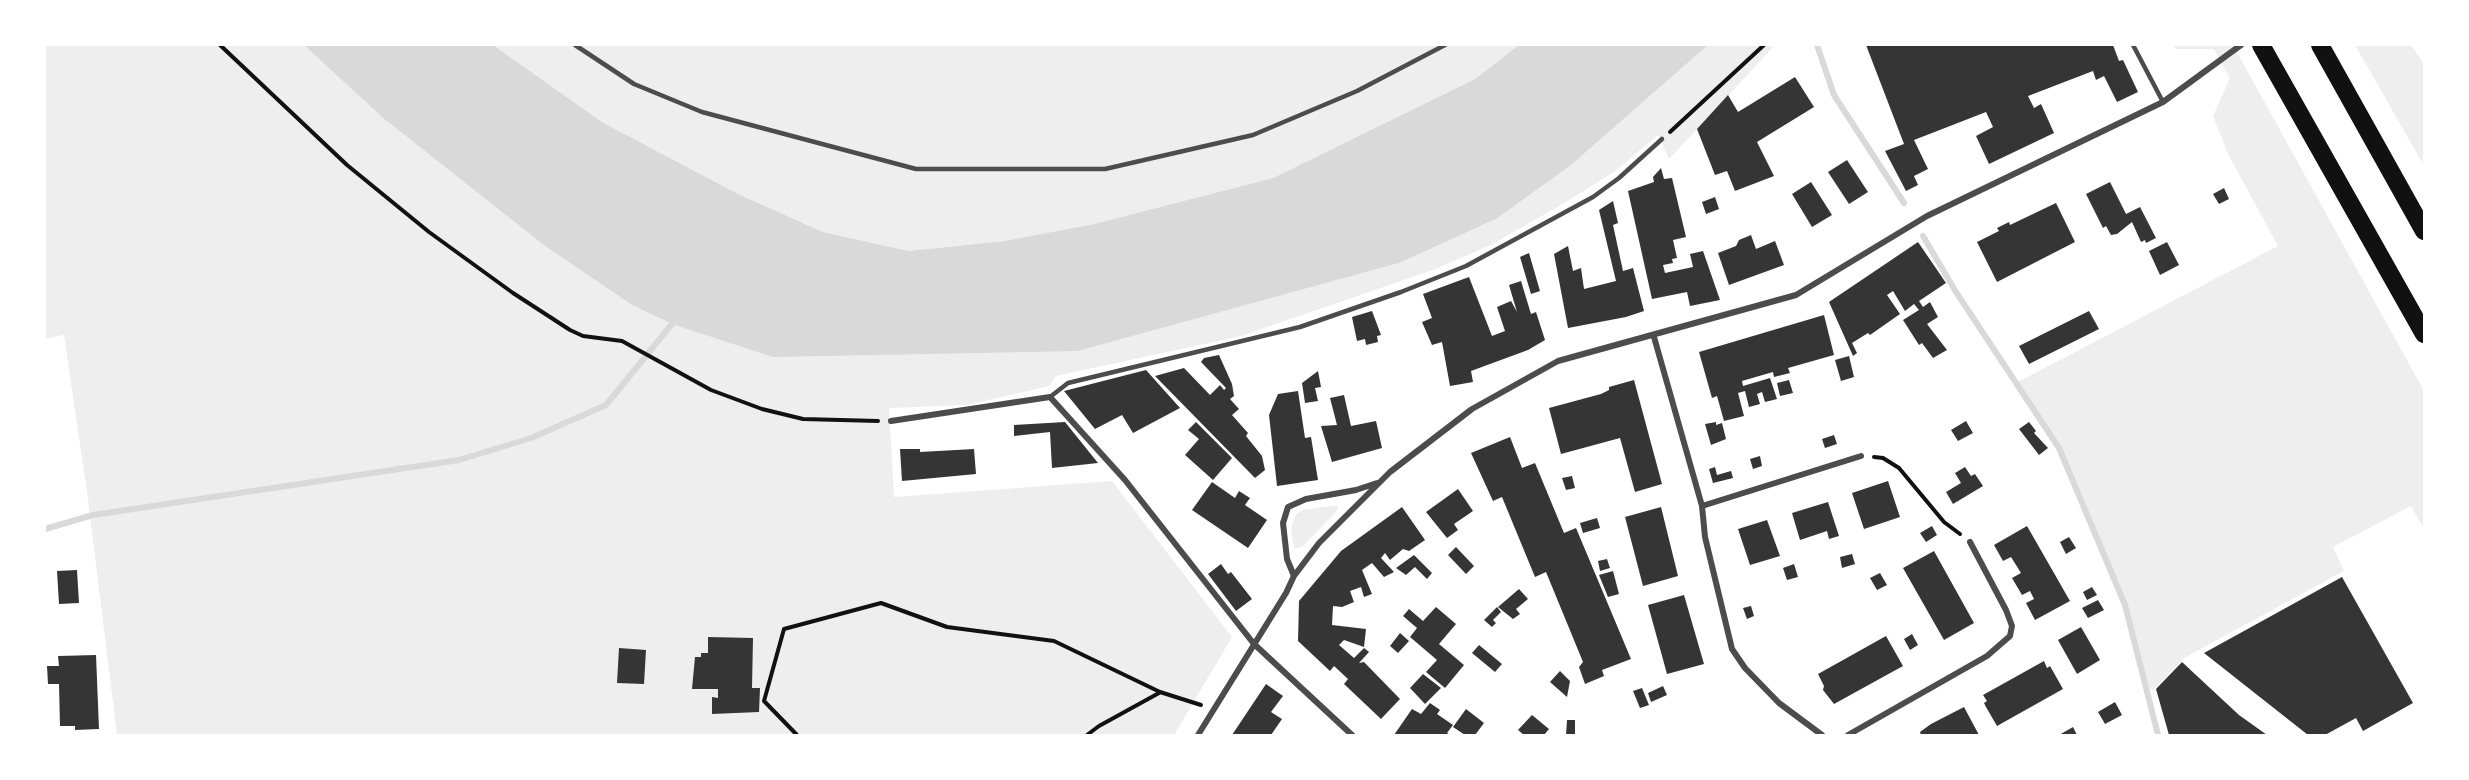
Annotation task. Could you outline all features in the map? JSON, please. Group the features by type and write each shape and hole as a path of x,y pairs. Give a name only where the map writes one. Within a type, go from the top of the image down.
{"highway":[{"path":"2261,45 2424,334"},
{"path":"2323,52 2424,231"}],"street":[{"path":"1198,735 1294,576 1319,543 1379,482 1472,409 1558,361 1654,337 1796,295 1928,216 2163,102 2241,45"},
{"path":"1654,337 1702,506 1705,537 1732,649 1745,668 1779,703 1822,735"},
{"path":"891,421 1050,398 1125,480 1254,644 1352,735"},
{"path":"1702,506 1861,456"},
{"path":"1294,576 1287,560 1283,523 1288,507 1306,499 1356,490 1379,482"},
{"path":"1848,735 1987,656 2010,636 2012,626 2006,610 1970,542"}],"lane":[{"path":"575,45 634,84 702,112 916,169 1105,169 1252,135 1357,91 1445,45"},
{"path":"2133,45 2163,102"},
{"path":"1050,398 1068,383 1300,327 1466,266 1593,197 1619,178 1662,139"}],"path":[{"path":"220,45 347,165 429,232 513,293 570,330 583,336 622,341 711,390 784,416 803,419 891,421"},
{"path":"1662,139 1764,45"},
{"path":"1861,456 1883,458 1899,468 1944,522 1970,542"},
{"path":"797,735 764,701 784,629 881,603 947,627 1054,641 1160,692 1214,708"},
{"path":"1087,735 1098,726 1160,692"}],"shaded area":[{"path":"45,45 304,45 383,118 545,246 632,305 672,324 1078,351 1399,263 1496,219 1570,166 1708,45 1775,45 1669,159 1658,135 1614,172 1566,202 1491,245 1433,270 1241,336 1056,376 1049,386 967,405 889,408 894,497 1112,481 1232,637 1174,735 117,735 87,492 64,335 45,339"},
{"path":"304,45 493,45 602,122 738,194 823,232 909,251 1004,241 1094,224 1273,178 1475,79 1519,45 1708,45 1570,166 1496,219 1399,263 1078,351 773,357 672,324 632,305 545,246 383,118"},
{"path":"493,45 1519,45 1475,79 1273,178 1094,224 1004,241 909,251 823,232 738,194 602,122"},
{"path":"2173,45 2233,45 2424,391 2424,529 2411,506 2333,547 2344,571 2184,658 2153,690 2148,688 2125,605 2059,448 2016,383 2278,246 2228,154 2213,116 2230,78 2214,49 2176,49"},
{"path":"2355,45 2411,45 2424,64 2424,166"},
{"path":"1338,505 1336,512 1302,547 1294,548 1291,529 1296,514 1303,510"}],"building":[{"path":"1866,45 2113,45 2119,61 2123,60 2138,92 2117,102 2104,76 2096,80 2093,71 2028,96 2034,108 2041,104 2054,133 1989,164 1976,136 1993,127 1986,112 1914,140 1928,169 1914,176 1918,185 1906,191 1885,151 1904,144"},
{"path":"1795,77 1814,107 1757,142 1774,176 1735,191 1727,171 1715,175 1697,129 1728,95 1738,112"},
{"path":"1847,160 1868,192 1849,204 1828,172"},
{"path":"1661,168 1664,179 1672,178 1686,237 1673,240 1677,258 1672,259 1673,263 1663,265 1665,273 1693,267 1690,254 1703,251 1720,300 1690,306 1687,292 1652,299 1628,191 1654,182 1653,177"},
{"path":"1811,182 1832,215 1812,227 1792,194"},
{"path":"2110,182 2126,214 2140,207 2156,238 2146,243 2145,240 2141,242 2132,222 2117,234 2111,235 2106,226 2103,228 2086,194"},
{"path":"2224,188 2229,199 2219,204 2213,194"},
{"path":"1715,197 1719,209 1706,214 1702,202"},
{"path":"1613,201 1618,223 1613,225 1623,271 1633,268 1644,311 1626,317 1568,328 1554,254 1568,246 1573,271 1581,268 1584,289 1616,281 1599,210"},
{"path":"2056,203 2075,242 1997,282 1977,242 1999,231 1997,228 2009,222 2010,225"},
{"path":"1751,235 1756,249 1775,241 1784,265 1729,285 1718,253 1736,246 1739,240"},
{"path":"1918,242 1946,283 1919,301 1923,307 1930,302 1938,317 1927,324 1947,350 1933,358 1922,343 1919,345 1903,320 1919,310 1914,304 1905,311 1893,291 1887,295 1900,314 1870,335 1868,333 1852,343 1857,353 1853,356 1829,302"},
{"path":"2167,242 2179,265 2160,275 2149,251"},
{"path":"1529,253 1540,291 1531,294 1520,257"},
{"path":"1469,277 1492,336 1505,331 1497,307 1511,301 1517,312 1509,285 1521,281 1531,314 1536,312 1545,340 1528,350 1471,371 1473,382 1450,386 1442,342 1432,345 1422,322 1432,318 1423,294"},
{"path":"1372,311 1381,335 1377,336 1378,342 1366,345 1365,339 1357,341 1352,317"},
{"path":"2089,311 2099,329 2029,364 2019,346"},
{"path":"1824,315 1834,355 1788,368 1790,373 1774,377 1773,372 1742,381 1743,386 1770,378 1777,399 1765,402 1762,392 1757,394 1760,404 1749,407 1745,391 1738,393 1744,416 1724,421 1717,396 1712,398 1699,352"},
{"path":"1219,355 1232,384 1234,396 1230,399 1239,409 1232,415 1248,433 1246,436 1262,456 1265,470 1255,478 1155,376 1184,368 1210,395 1220,385 1224,390 1226,388 1201,362 1204,358"},
{"path":"1849,356 1854,377 1841,381 1835,360"},
{"path":"1146,370 1180,408 1133,433 1122,415 1095,429 1064,391"},
{"path":"1318,371 1321,387 1315,388 1318,401 1305,403 1302,383"},
{"path":"1634,380 1662,484 1635,492 1620,438 1561,454 1549,408 1601,394 1609,390 1609,387"},
{"path":"1789,380 1793,393 1780,396 1777,383"},
{"path":"1298,391 1305,438 1311,437 1318,480 1277,486 1269,415 1278,394"},
{"path":"1344,395 1351,426 1376,421 1382,448 1332,462 1321,426 1337,425 1330,398"},
{"path":"1966,421 1973,433 1958,441 1951,430"},
{"path":"1065,422 1098,463 1052,468 1050,432 1014,436 1014,425"},
{"path":"1196,422 1232,458 1213,480 1185,455 1199,439 1188,430"},
{"path":"1716,422 1716,425 1722,423 1726,439 1711,445 1705,424"},
{"path":"2029,422 2036,431 2034,433 2048,448 2039,455 2019,429"},
{"path":"1834,435 1837,444 1825,448 1822,439"},
{"path":"1510,437 1522,468 1535,463 1564,533 1576,528 1631,659 1602,670 1604,676 1585,684 1579,667 1583,662 1546,572 1535,577 1502,497 1493,501 1471,453"},
{"path":"900,449 920,449 920,452 974,449 976,474 902,481"},
{"path":"1760,456 1762,466 1753,469 1750,459"},
{"path":"1715,467 1717,475 1731,471 1733,478 1713,483 1709,469"},
{"path":"1965,467 1971,476 1975,474 1983,486 1953,504 1946,492 1961,483 1955,473"},
{"path":"1572,476 1575,488 1566,490 1562,478"},
{"path":"1888,481 1900,517 1864,529 1852,493"},
{"path":"1212,482 1235,498 1239,491 1250,498 1245,505 1267,520 1248,548 1192,510"},
{"path":"1458,489 1473,511 1454,524 1458,530 1447,538 1426,512"},
{"path":"1828,502 1839,536 1829,539 1827,531 1800,540 1792,513"},
{"path":"1402,507 1425,540 1409,551 1403,549 1390,560 1385,553 1381,558 1394,572 1384,577 1372,563 1362,570 1372,594 1364,597 1361,587 1350,591 1354,602 1342,607 1333,606 1332,625 1366,629 1364,647 1344,640 1339,645 1354,658 1364,648 1369,652 1359,663 1364,662 1400,699 1381,719 1344,684 1348,679 1334,666 1330,671 1298,641 1299,601 1341,551"},
{"path":"1661,507 1678,576 1643,586 1625,517"},
{"path":"1597,518 1600,528 1583,533 1580,523"},
{"path":"1767,520 1780,556 1750,565 1738,529"},
{"path":"1932,526 1937,535 1926,542 1920,533"},
{"path":"2027,526 2070,601 2035,620 2026,603 2034,599 2030,591 2022,595 2012,578 2021,573 2011,557 2003,561 1994,545"},
{"path":"2069,537 2076,548 2066,554 2060,542"},
{"path":"1456,547 1474,566 1466,574 1448,555"},
{"path":"1934,551 1974,623 1944,640 1903,568"},
{"path":"1852,554 1855,564 1842,568 1840,557"},
{"path":"1414,555 1432,573 1427,579 1415,567 1406,575 1396,568"},
{"path":"1607,559 1610,568 1600,571 1598,561"},
{"path":"1221,564 1228,574 1231,572 1252,599 1236,611 1208,574"},
{"path":"1794,564 1798,577 1787,580 1783,568"},
{"path":"77,570 79,603 59,604 57,571"},
{"path":"1613,571 1619,594 1608,597 1599,575"},
{"path":"1880,573 1887,585 1877,590 1870,578"},
{"path":"2342,577 2413,703 2363,731 2356,718 2325,735 2308,735 2204,653"},
{"path":"2092,587 2097,595 2087,600 2083,592"},
{"path":"1519,589 1528,599 1516,609 1520,614 1513,619 1498,607"},
{"path":"1684,595 1704,664 1667,674 1648,605"},
{"path":"2098,600 2104,610 2088,618 2082,608"},
{"path":"1751,606 1754,616 1747,619 1743,608"},
{"path":"1436,607 1456,624 1439,644 1464,665 1445,688 1426,672 1437,660 1410,637 1417,628 1403,616 1409,609 1423,621"},
{"path":"1497,607 1501,612 1493,620 1496,623 1492,627 1484,620"},
{"path":"2081,627 2100,660 2077,674 2058,640"},
{"path":"1400,633 1409,641 1398,653 1390,646"},
{"path":"1912,634 1918,645 1910,650 1904,639"},
{"path":"1886,636 1903,666 1834,704 1823,690 1824,686 1818,674"},
{"path":"708,637 753,638 752,688 760,688 759,712 712,714 712,697 718,698 718,689 692,689 695,657 701,657 701,653 708,653"},
{"path":"1479,645 1502,664 1495,672 1472,653"},
{"path":"619,648 646,650 644,684 617,683"},
{"path":"96,655 99,729 75,730 75,726 60,726 59,684 48,684 47,666 59,666 58,656"},
{"path":"2044,661 2047,668 2050,666 2063,689 1997,726 1984,703 1987,701 1983,695"},
{"path":"2182,662 2239,715 2267,735 2169,735 2156,689"},
{"path":"1560,671 1570,681 1567,697 1550,682"},
{"path":"1423,674 1441,688 1425,704 1410,688"},
{"path":"1266,684 1283,696 1271,712 1282,719 1271,735 1232,735"},
{"path":"1663,686 1667,695 1651,702 1648,693"},
{"path":"1642,688 1649,705 1640,708 1633,691"},
{"path":"2115,702 2122,715 2105,724 2098,712"},
{"path":"1430,703 1440,710 1437,714 1453,725 1447,733 1450,735 1394,735 1412,709 1421,714"},
{"path":"1964,707 1979,735 1921,735 1920,732 1931,724"},
{"path":"1466,709 1484,723 1475,735 1465,735 1453,727"},
{"path":"1532,715 1549,729 1544,735 1524,735 1518,730"},
{"path":"1567,720 1575,720 1575,735 1566,735"},
{"path":"2073,727 2077,735 2059,735"}],"waterway":[{"path":"1817,45 1834,95 1904,203"},
{"path":"1923,236 1956,292 2059,448 2125,605 2158,735"},
{"path":"45,529 93,515 459,460 531,438 606,405 672,324"}]}
